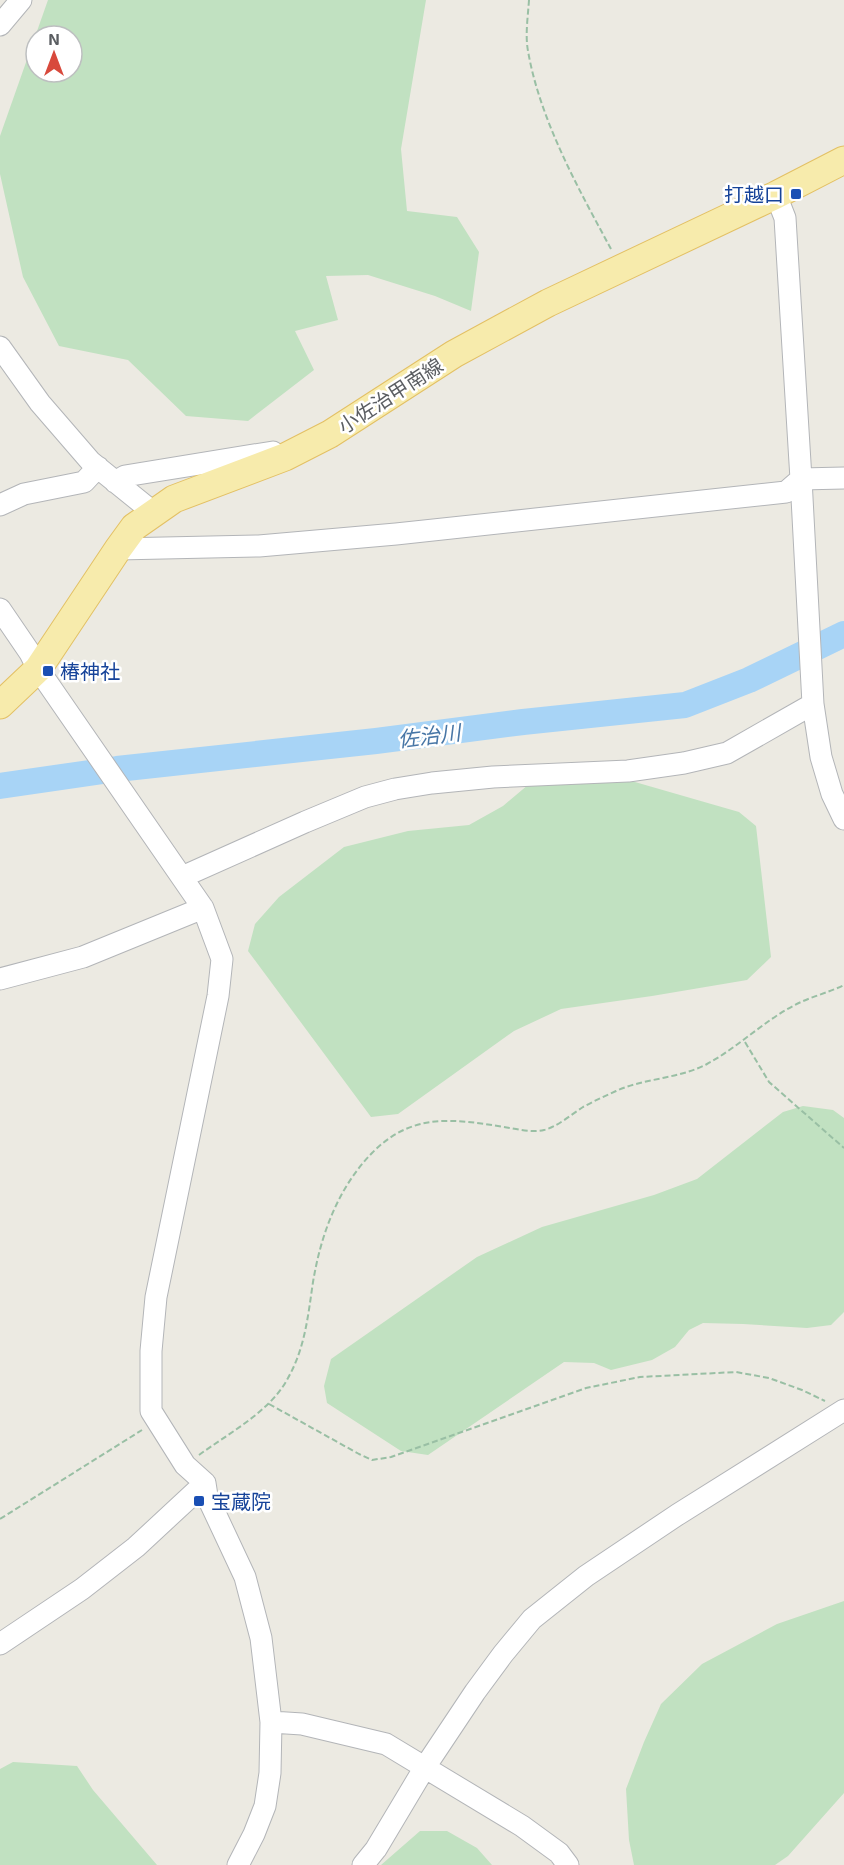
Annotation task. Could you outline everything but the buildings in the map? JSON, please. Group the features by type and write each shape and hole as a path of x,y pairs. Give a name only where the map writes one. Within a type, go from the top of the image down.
{"main road":[{"name":"小佐治甲南線","path":"0,705 38,669 135,527 174,499 285,458 330,434 454,354 548,303 776,195 844,160"}],"street":[{"path":"0,25 21,0"},
{"path":"776,195 785,218 813,704 821,757 832,794 844,819"},
{"path":"0,347 40,403 73,442 115,482 154,513"},
{"path":"115,482 125,476 281,451 285,458"},
{"path":"0,505 24,494 84,482 98,467"},
{"path":"118,549 260,546 396,534 786,492 801,479 844,477"},
{"path":"0,609 38,669 203,908 222,959 218,996 156,1298 151,1351 151,1411 185,1465 205,1483 207,1496 245,1577 261,1638 271,1722 270,1773 265,1806 238,1865"},
{"path":"182,877 365,797 432,783 493,777 628,771 684,763 727,753 813,704"},
{"path":"0,979 83,957 203,908"},
{"path":"363,1865 376,1849 425,1767 475,1692 532,1619 595,1570 677,1515 844,1410"},
{"path":"0,1644 82,1589 136,1547 205,1483"},
{"path":"271,1722 302,1724 386,1744 522,1826 559,1853 568,1865"}],"path":[{"path":"528,0 527,49 543,108 573,179 621,269"},
{"path":"185,1465 269,1404 288,1380 299,1355 307,1326 314,1280 329,1219 350,1178 374,1151 397,1134 437,1120 463,1120 533,1132 546,1130 586,1105 620,1089 706,1065 793,1006 844,985"},
{"path":"744,1041 769,1082 844,1148"},
{"path":"269,1404 372,1460 391,1457 586,1388 640,1377 736,1372 769,1378 844,1410"},
{"path":"0,1520 157,1421"}],"green space":[{"path":"48,0 426,0 401,149 407,211 457,217 479,252 471,311 435,296 368,275 326,276 338,320 295,331 314,370 248,421 186,416 128,360 59,346 23,277 0,174 0,136 24,68 24,84 84,84 84,24 40,24"},
{"path":"547,769 628,780 739,812 756,826 771,957 747,980 561,1009 514,1031 398,1114 371,1117 248,951 255,924 279,897 344,847 408,831 469,825 503,806"},
{"path":"803,1106 833,1110 844,1118 844,1312 831,1325 807,1328 703,1323 689,1330 675,1347 652,1360 611,1370 594,1363 564,1362 428,1455 401,1451 327,1403 324,1386 331,1359 477,1257 542,1227 654,1195 697,1179 783,1112"},
{"path":"844,1601 844,1793 788,1856 775,1865 634,1865 629,1840 626,1789 661,1704 702,1664 777,1624"},
{"path":"13,1762 77,1766 93,1790 157,1865 0,1865 0,1769"},
{"path":"420,1831 447,1831 477,1848 492,1865 381,1865"}],"waterway":[{"name":"佐治川","path":"0,786 117,769 685,705 749,680 844,634"}],"place":[{"name":"打越口","path":"796,194"},
{"name":"椿神社","path":"48,671"},
{"name":"宝蔵院","path":"199,1501"}]}
